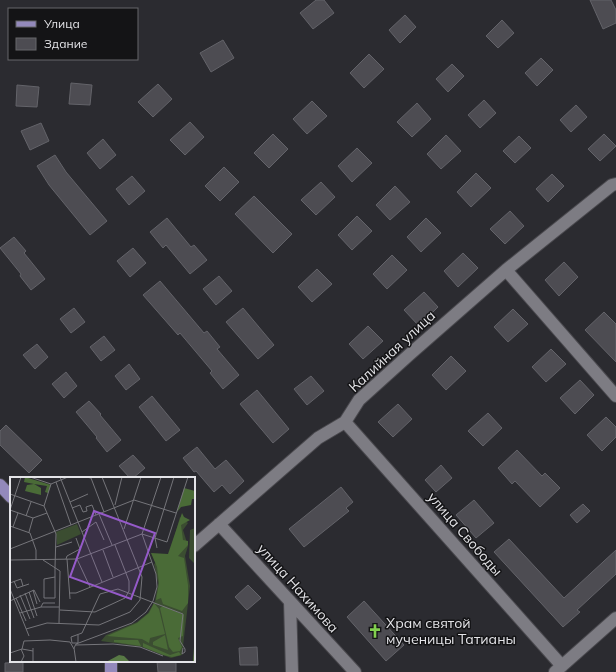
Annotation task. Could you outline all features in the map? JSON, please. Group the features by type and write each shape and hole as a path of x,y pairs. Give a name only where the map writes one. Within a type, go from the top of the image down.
{"main road":[{"path":"0,485 10,496"}],"street":[{"name":"Калийная улица","path":"195,545 318,438 345,422 359,400 506,270 612,185 616,184"},
{"path":"506,270 616,396"},
{"name":"улица Свободы","path":"345,422 558,669"},
{"name":"улица Нахимова","path":"219,524 355,672"},
{"path":"290,601 292,672"},
{"path":"558,669 616,618"}],"building":[{"path":"316,0 324,0 334,13 313,29 300,13"},
{"path":"590,0 611,0 616,10 616,23 603,29"},
{"path":"405,15 416,27 400,43 389,30"},
{"path":"502,20 514,33 498,48 486,36"},
{"path":"223,40 234,58 211,72 200,53"},
{"path":"369,54 384,69 364,88 350,73"},
{"path":"541,58 553,70 537,86 525,73"},
{"path":"452,64 464,76 448,92 436,79"},
{"path":"71,83 92,85 90,105 69,104"},
{"path":"158,84 172,99 153,117 138,102"},
{"path":"17,85 39,87 37,107 16,106"},
{"path":"484,100 496,113 480,128 468,115"},
{"path":"312,101 327,116 307,134 293,119"},
{"path":"417,103 431,119 412,137 397,122"},
{"path":"576,105 587,117 571,132 560,120"},
{"path":"190,122 204,137 185,155 170,140"},
{"path":"41,123 49,141 30,150 21,131"},
{"path":"273,134 288,149 269,168 254,153"},
{"path":"604,134 616,146 600,161 588,149"},
{"path":"446,135 461,151 441,169 427,154"},
{"path":"519,136 531,148 515,163 503,151"},
{"path":"103,139 116,155 100,169 87,153"},
{"path":"357,148 372,163 352,182 338,166"},
{"path":"55,155 66,172 107,221 90,235 49,185 37,166"},
{"path":"224,167 239,182 220,201 205,186"},
{"path":"476,173 491,188 471,207 457,192"},
{"path":"552,174 564,186 548,202 536,189"},
{"path":"132,176 145,191 129,205 116,189"},
{"path":"321,182 335,197 316,215 301,200"},
{"path":"395,186 410,202 390,220 376,205"},
{"path":"254,196 292,234 273,253 235,214"},
{"path":"510,211 524,226 505,244 490,229"},
{"path":"357,216 372,231 352,250 338,235"},
{"path":"167,218 191,247 194,245 207,260 190,274 166,245 163,248 150,232"},
{"path":"426,218 441,233 421,252 407,237"},
{"path":"14,237 26,251 24,253 45,279 31,290 20,276 21,274 0,248"},
{"path":"133,248 146,263 130,277 117,261"},
{"path":"463,253 478,268 458,287 444,271"},
{"path":"392,255 407,270 387,289 373,274"},
{"path":"564,262 578,277 559,296 545,280"},
{"path":"317,269 332,284 312,302 298,287"},
{"path":"219,276 232,291 216,305 203,289"},
{"path":"160,281 204,333 207,331 220,347 217,349 239,375 223,389 210,373 212,371 180,333 178,335 143,295"},
{"path":"424,292 438,307 419,326 404,310"},
{"path":"74,308 85,322 71,333 60,319"},
{"path":"243,308 274,345 258,359 226,322"},
{"path":"513,309 528,324 508,342 494,327"},
{"path":"604,312 616,324 616,362 585,330"},
{"path":"368,326 383,341 363,359 349,344"},
{"path":"104,336 115,350 101,361 90,347"},
{"path":"37,344 48,357 35,369 23,355"},
{"path":"551,349 566,364 546,382 532,367"},
{"path":"451,356 466,371 446,390 432,375"},
{"path":"129,364 140,379 126,390 115,376"},
{"path":"66,372 77,386 64,398 52,384"},
{"path":"311,376 324,391 307,405 294,389"},
{"path":"580,380 594,395 575,414 560,398"},
{"path":"257,390 289,429 273,443 240,404"},
{"path":"152,396 180,430 166,441 139,407"},
{"path":"89,401 121,440 107,452 96,438 97,437 76,412"},
{"path":"398,404 412,419 393,437 378,422"},
{"path":"488,413 502,428 483,446 468,431"},
{"path":"606,417 616,427 616,437 602,451 587,435"},
{"path":"6,425 42,460 29,473 0,445 0,431"},
{"path":"197,447 215,469 226,460 244,481 230,494 222,485 214,492 196,471 194,472 183,458"},
{"path":"517,450 542,476 545,473 560,488 540,507 515,481 512,484 498,468"},
{"path":"133,455 145,468 134,477 129,477 119,466"},
{"path":"441,465 452,478 436,492 425,480"},
{"path":"341,487 353,502 346,508 349,511 304,547 289,529"},
{"path":"474,500 494,523 476,538 456,515"},
{"path":"583,504 590,511 577,523 570,515"},
{"path":"509,539 564,598 616,550 616,574 577,610 580,612 563,627 494,552"},
{"path":"248,585 261,598 247,610 235,597"},
{"name":"Храм святой мученицы Татианы","path":"364,601 404,645 386,661 347,617"},
{"path":"257,647 258,665 240,665 239,648"},
{"path":"23,662 23,672 5,672 5,663"},
{"path":"157,662 176,662 176,672 158,672"}],"place":[{"name":"Храм святой мученицы Татианы","path":"375,631"}]}
